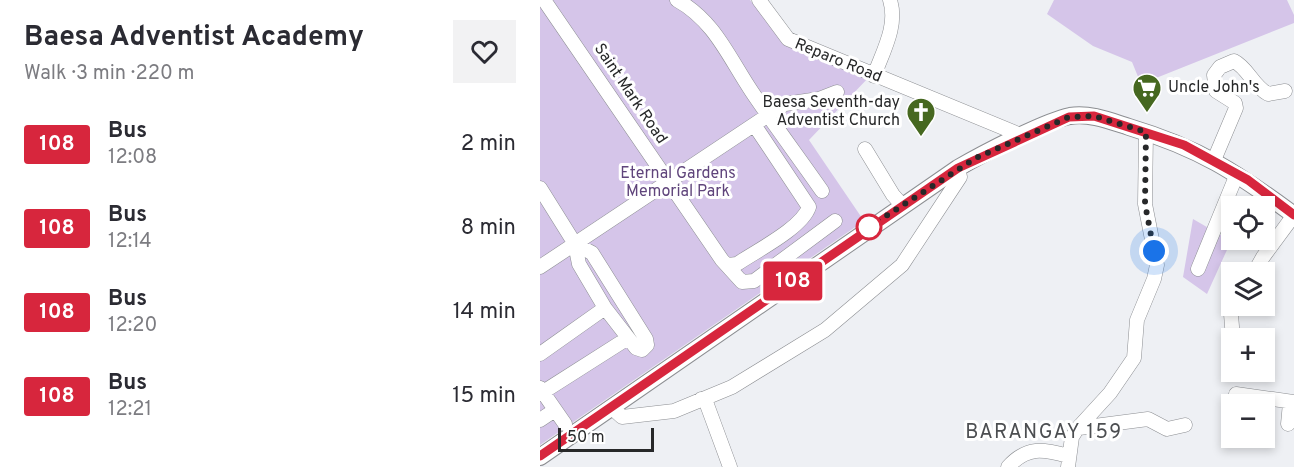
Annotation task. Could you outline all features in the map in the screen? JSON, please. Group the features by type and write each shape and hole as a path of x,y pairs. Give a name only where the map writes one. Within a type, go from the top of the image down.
{"main road":[{"path":"540,457 958,168 1023,136 1069,117 1094,116 1184,145 1214,159 1294,215"}],"street":[{"name":"Saint Mark Road","path":"544,0 742,282 754,281 835,221"},
{"path":"677,0 702,16 822,192"},
{"name":"Reparo Road","path":"759,0 788,39 1023,136"},
{"path":"874,76 893,24 894,13 890,0"},
{"path":"1214,159 1236,108 1234,103 1216,91 1214,75 1220,67 1234,61 1241,65 1257,88 1268,94 1285,90"},
{"path":"540,267 785,104 819,99 837,92"},
{"path":"728,265 737,264 787,231 802,219 809,207 755,126"},
{"path":"1008,467 1024,453 1035,449 1047,450 1068,462 1072,437 1110,393 1134,358 1137,320 1154,279 1156,265 1145,204 1146,132"},
{"path":"865,149 892,195 903,206"},
{"path":"612,408 619,416 643,416 674,411 732,387 825,330 902,265 960,177 958,168"},
{"path":"1198,269 1237,174"},
{"path":"540,188 575,244 579,264 605,308 639,350 647,345 646,339 592,253 575,244"},
{"path":"1260,262 1294,215"},
{"path":"540,354 605,308"},
{"path":"565,424 541,391 628,338"},
{"path":"701,399 706,402 730,467"},
{"path":"1275,399 1293,402 1288,424"},
{"path":"540,420 555,410"},
{"path":"1079,428 1148,419 1167,429 1185,426"}],"green space":[{"name":"Eternal Gardens Memorial Park","path":"540,0 750,0 784,42 870,76 809,140 864,221 540,445"},
{"path":"1054,0 1287,0 1294,15 1294,23 1141,84 1132,62 1093,46 1047,14"},
{"path":"1193,219 1221,235 1221,250 1227,250 1207,294 1183,277"}],"bus line":[{"name":"108","path":"540,456 958,168 1056,121 1069,117 1094,116 1184,145 1214,159 1248,180 1294,215"}],"place":[{"name":"Uncle John's","path":"1147,114"},
{"name":"Baesa Seventh-day Adventist Church","path":"921,138"}],"district":[{"name":"BARANGAY 159","path":"1044,433"}],"route":[{"path":"869,227 976,158 1056,121 1069,117 1094,116 1146,132 1145,204 1154,251"}]}
